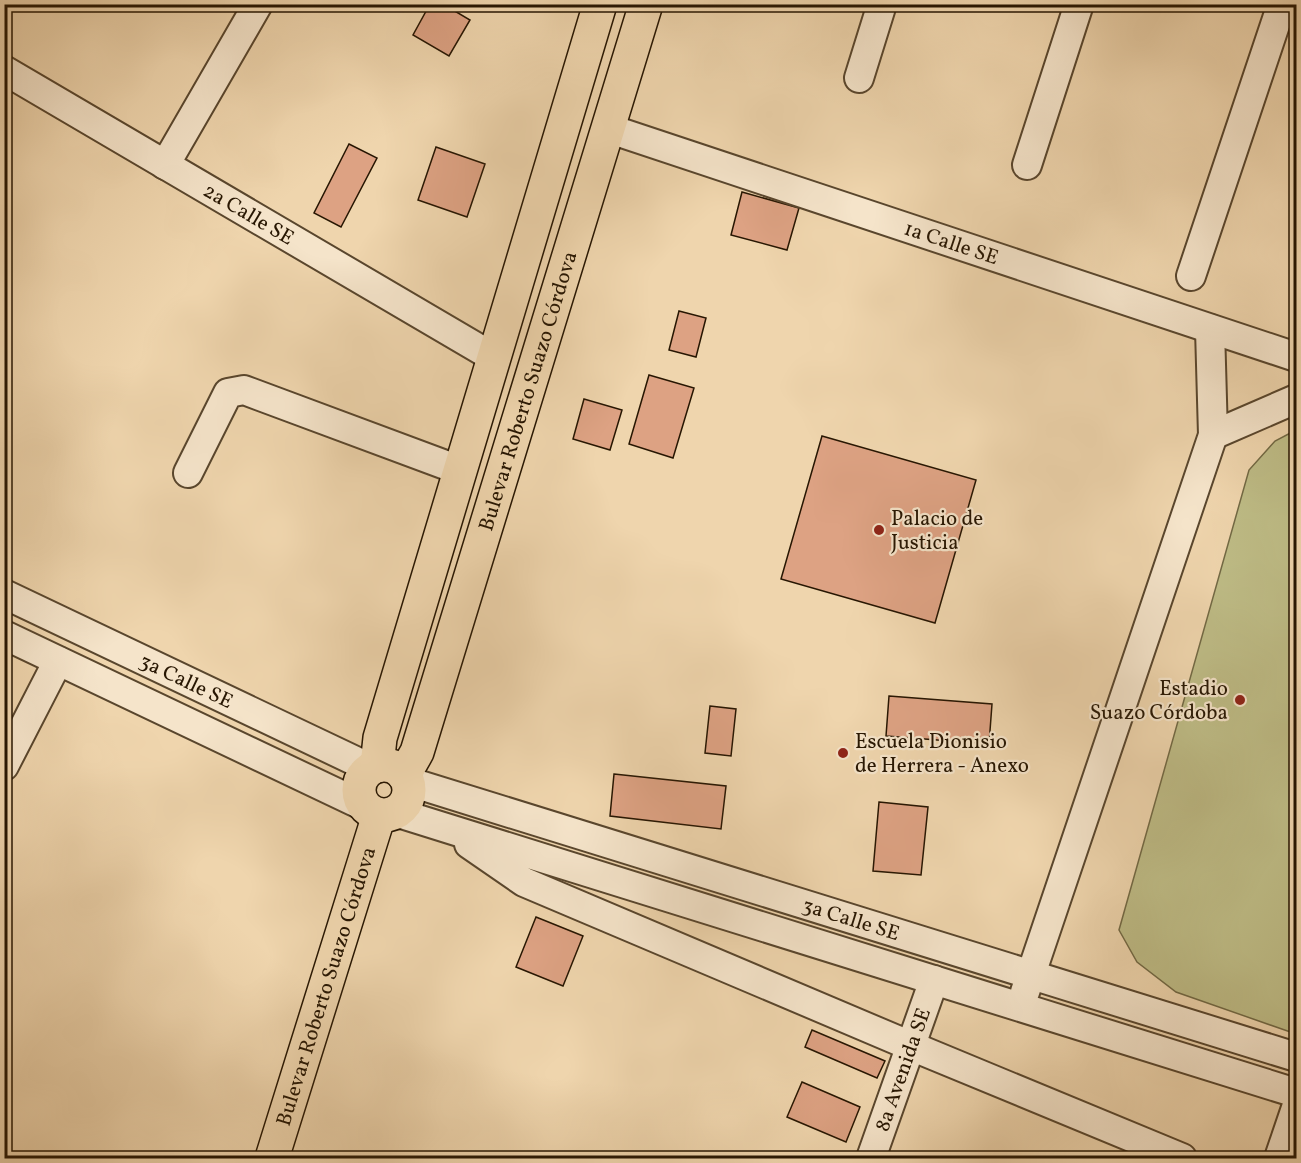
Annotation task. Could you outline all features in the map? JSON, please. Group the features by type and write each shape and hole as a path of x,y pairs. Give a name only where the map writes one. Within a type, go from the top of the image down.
{"main road":[{"name":"Bulevar Roberto Suazo Córdova","path":"379,811 406,802 409,788 390,772 380,738 600,4"},
{"name":"Bulevar Roberto Suazo Córdova","path":"379,811 359,796 359,786 363,776 390,772 417,752 646,4"},
{"name":"Bulevar Roberto Suazo Córdova","path":"272,1158 379,811"}],"street":[{"path":"165,165 258,4"},
{"path":"859,78 882,4"},
{"path":"1027,165 1079,4"},
{"path":"1191,276 1282,4"},
{"name":"2a Calle SE","path":"4,70 493,357"},
{"name":"1a Calle SE","path":"607,128 1296,357"},
{"path":"1020,1007 1213,435 1210,329"},
{"path":"188,473 228,393 244,390 459,470"},
{"path":"1213,435 1296,399"},
{"name":"3a Calle SE","path":"4,594 390,772 1296,1057"},
{"name":"3a Calle SE","path":"4,635 379,811 447,828 1296,1093"},
{"path":"4,766 58,661"},
{"name":"3a Calle SE","path":"447,828 524,882 910,1046 1182,1158"},
{"name":"8a Avenida SE","path":"871,1158 934,980"},
{"path":"1279,1158 1296,1108"}],"shaded area":[{"name":"Estadio Suazo Córdoba","path":"1296,430 1296,1034 1176,992 1137,962 1119,930 1249,470 1275,441"}],"building":[{"path":"430,4 443,4 470,20 449,56 413,35"},
{"path":"349,144 377,158 341,227 314,213"},
{"path":"436,147 485,164 467,217 418,200"},
{"path":"742,192 799,208 787,250 731,235"},
{"path":"679,311 706,318 696,357 669,350"},
{"path":"649,375 694,388 673,458 629,444"},
{"path":"584,399 622,410 610,450 573,439"},
{"name":"Palacio de Justicia","path":"822,436 976,480 935,623 781,579"},
{"path":"889,696 992,704 989,744 886,736"},
{"path":"710,706 736,709 731,756 705,753"},
{"path":"614,774 726,786 721,829 610,816"},
{"path":"879,802 928,807 921,875 873,871"},
{"path":"536,917 583,936 563,986 516,967"},
{"path":"812,1030 885,1061 877,1078 805,1047"},
{"path":"802,1082 860,1107 846,1142 787,1117"}],"place":[{"name":"Palacio de Justicia","path":"879,530"},
{"name":"Estadio Suazo Córdoba","path":"1240,700"},
{"name":"Escuela Dionisio de Herrera - Anexo","path":"843,753"}]}
